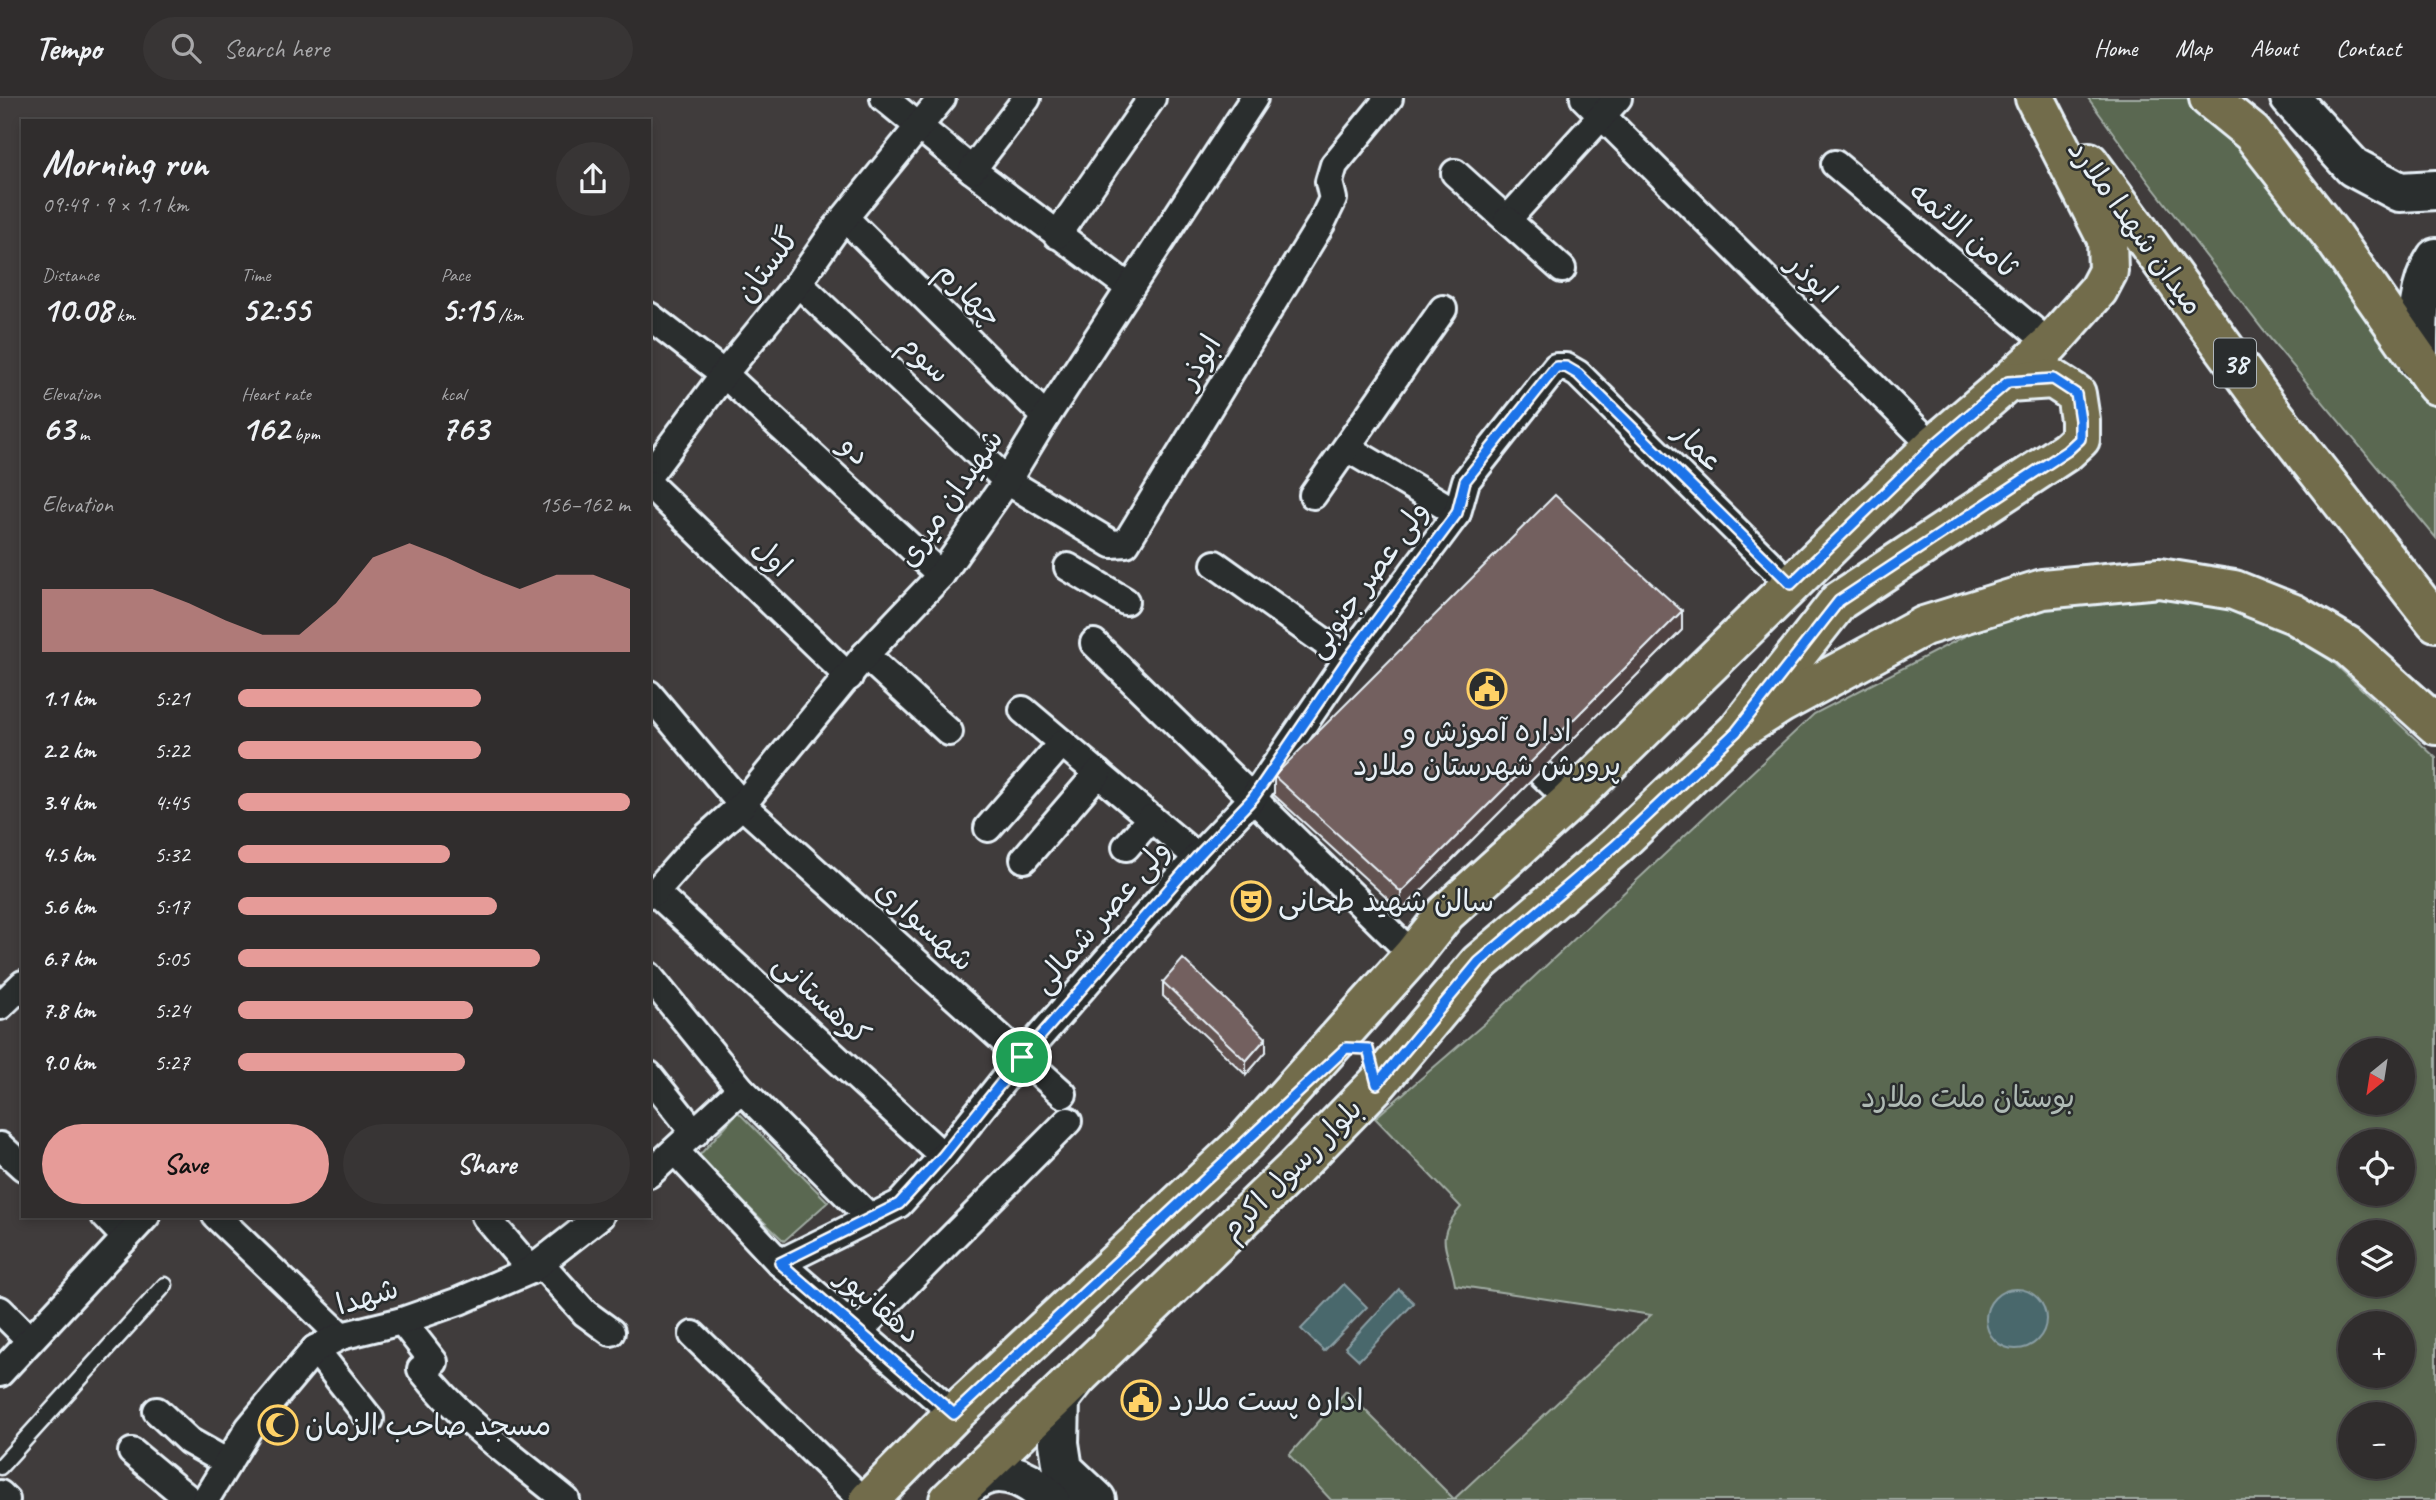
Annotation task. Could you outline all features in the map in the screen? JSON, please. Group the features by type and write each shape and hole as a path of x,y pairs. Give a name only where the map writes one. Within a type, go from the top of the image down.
{"main road":[{"name":"بلوار رسول اکرم","path":"869,1500 954,1414 1245,1142 1413,955 1447,913 1570,801 1933,446 2050,344 2098,289 2108,271 2107,239 2035,98"},
{"name":"میدان شهدا ملارد","path":"2042,98 2266,405 2436,622"},
{"path":"2209,98 2252,132 2333,237 2427,373"},
{"path":"2290,98 2353,167 2400,192 2436,190"},
{"path":"2427,373 2418,309 2428,271 2436,258"},
{"name":"بلوار رسول اکرم","path":"950,1499 1296,1168 1377,1084 1479,962 1615,846 1736,732 1839,601 2067,451 2080,439 2076,394 2053,379 2008,382"},
{"path":"1736,732 1783,703 1924,626 2043,589 2159,578 2234,590 2294,614 2348,646 2436,725"},
{"path":"1447,913 1445,934 1454,951 1479,962"},
{"path":"1245,1142 1346,1048 1368,1049 1377,1084"},
{"path":"1050,1485 1059,1443 1060,1399 1080,1372"},
{"path":"950,1499 982,1476 1019,1476 1096,1500"}],"street":[{"path":"884,98 972,170 1130,288"},
{"name":"گلستان","path":"651,475 724,374 942,98"},
{"path":"972,170 1027,98"},
{"path":"1057,235 1152,98"},
{"name":"شهیدان میری","path":"652,893 694,848 742,805 865,655 941,575 1007,481 1254,98"},
{"name":"ابوذر","path":"1112,544 1126,543 1321,224 1333,199 1329,182 1334,165 1389,98"},
{"path":"1507,220 1601,104"},
{"name":"ابوذر","path":"1601,104 1933,446"},
{"name":"ثامن الائمه","path":"1835,164 2050,344"},
{"path":"1455,173 1562,269"},
{"name":"چهارم","path":"845,218 1046,417"},
{"name":"سوم","path":"798,283 1007,481"},
{"path":"1313,495 1443,309"},
{"name":"دو","path":"651,318 724,374 941,575"},
{"name":"ولی عصر جنوبی","path":"1253,798 1348,659 1457,513 1465,481 1556,367"},
{"name":"عمار","path":"1556,367 1566,367 1578,374 1791,584"},
{"path":"1347,448 1457,513"},
{"name":"اول","path":"651,477 849,677"},
{"path":"1007,481 1112,544 1079,573 1125,601"},
{"path":"1216,564 1348,659"},
{"path":"1094,643 1413,955"},
{"path":"865,655 949,732"},
{"name":"شهسواری","path":"651,696 742,805 1063,1094"},
{"path":"1023,710 1197,857"},
{"path":"988,828 1062,743"},
{"path":"1540,772 1570,801"},
{"path":"1024,859 1098,773"},
{"name":"ولی عصر شمالی","path":"780,1263 899,1204 943,1156 1022,1057 1197,857 1253,798"},
{"path":"1126,847 1151,818"},
{"name":"کوهستانی","path":"652,893 943,1156"},
{"path":"651,978 741,1089 870,1218"},
{"path":"0,1006 21,986"},
{"path":"651,1078 695,1133"},
{"path":"651,1172 741,1089"},
{"path":"859,1331 1068,1121"},
{"path":"0,1146 21,1165"},
{"name":"دهقانپور","path":"676,1152 780,1263 954,1414"},
{"path":"107,1218 125,1237"},
{"path":"0,1373 144,1218"},
{"path":"218,1218 341,1336"},
{"path":"487,1218 585,1313 611,1332"},
{"name":"شهدا","path":"203,1499 249,1428 315,1349 341,1336 402,1321 459,1300 535,1267 597,1218"},
{"path":"0,1310 30,1340"},
{"path":"402,1321 434,1362 421,1368 439,1392 478,1431 566,1500"},
{"path":"693,1335 863,1500"},
{"path":"315,1349 370,1419"},
{"path":"157,1411 189,1441 228,1463"},
{"path":"132,1452 203,1499"},
{"path":"0,1494 6,1500"}],"lane":[{"path":"0,1467 165,1285"}],"green space":[{"path":"2088,98 2189,98 2244,138 2436,396 2436,538 2263,330"},
{"name":"بوستان ملت ملارد","path":"2117,590 2192,594 2307,638 2436,758 2436,1500 1331,1500 1289,1455 1346,1391 1454,1499 1651,1315 1455,1285 1445,1236 1452,1218 1461,1207 1375,1118 1485,1023 1814,714 1994,621"},
{"path":"738,1112 828,1202 784,1241 697,1158"}],"water":[{"path":"1344,1284 1367,1307 1324,1351 1301,1329"},
{"path":"1399,1289 1414,1303 1359,1360 1345,1347"},
{"path":"2016,1289 2037,1298 2046,1319 2037,1340 2016,1349 1995,1340 1986,1319 1995,1298"}],"building":[{"path":"1555,495 1682,611 1401,892 1274,776"},
{"path":"1183,959 1266,1038 1246,1061 1163,982"}],"place":[{"name":"اداره آموزش و پرورش شهرستان ملارد","path":"1487,689"},
{"name":"سالن شهید طحانی","path":"1251,901"},
{"name":"اداره پست ملارد","path":"1141,1400"},
{"name":"مسجد صاحب الزمان","path":"278,1425"}],"route":[{"path":"1556,367 1566,367 1578,374 1791,584 1933,446 2008,382 2053,379 2076,394 2080,439 2067,451 1839,601 1736,732 1615,846 1479,962 1377,1084 1368,1049 1346,1048 954,1414 780,1263 899,1204 943,1156 1022,1057 1197,857 1253,798 1348,659 1457,513 1465,481 1556,367"}]}
